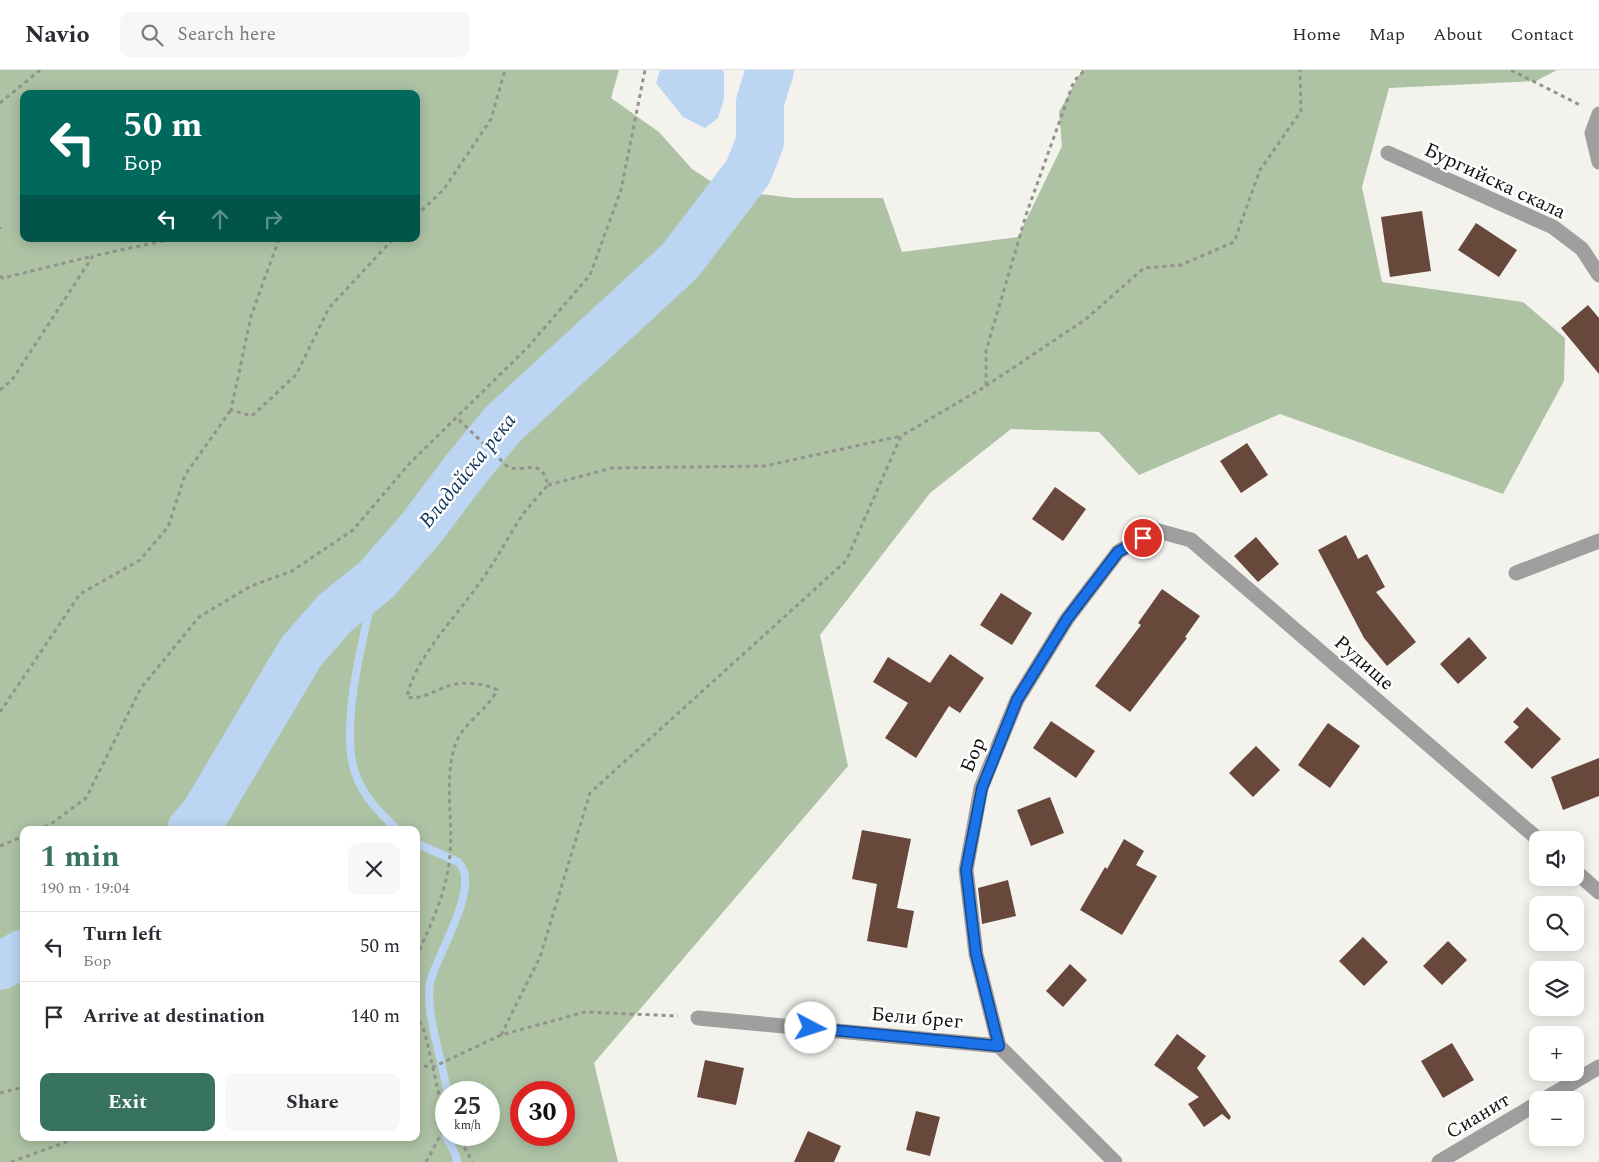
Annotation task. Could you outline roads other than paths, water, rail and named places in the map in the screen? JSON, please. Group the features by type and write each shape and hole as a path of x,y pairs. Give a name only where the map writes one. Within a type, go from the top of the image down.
{"street":[{"path":"1599,114 1592,133 1599,162"},
{"name":"Бургийска скала","path":"1388,152 1553,227 1582,249 1599,275"},
{"name":"Рудище","path":"1156,530 1191,540 1529,831"},
{"name":"Бор","path":"999,1046 976,954 966,870 982,788 1017,700 1067,619 1118,552 1156,530"},
{"path":"1516,573 1599,541"},
{"path":"1584,879 1599,892"},
{"name":"Бели брег","path":"698,1018 999,1046"},
{"path":"999,1046 1115,1162"},
{"path":"1558,1091 1599,1067"},
{"name":"Сианит","path":"1439,1162 1529,1109"}],"water":[{"path":"660,70 722,70 724,72 724,99 718,118 705,128 683,117 656,83"}],"waterway":[{"name":"Владайска река","path":"194,826 204,815 301,652 335,613 376,580 420,530 503,424 680,261 748,172 760,142 760,102 770,70"},
{"path":"376,580 356,671 350,719 350,741 352,761 363,791 394,826"},
{"path":"420,845 458,862 464,872 465,886 462,903 430,983 429,995 432,1023 445,1081"},
{"name":"Владайска река","path":"0,966 20,955"},
{"path":"450,1146 457,1162"}]}
